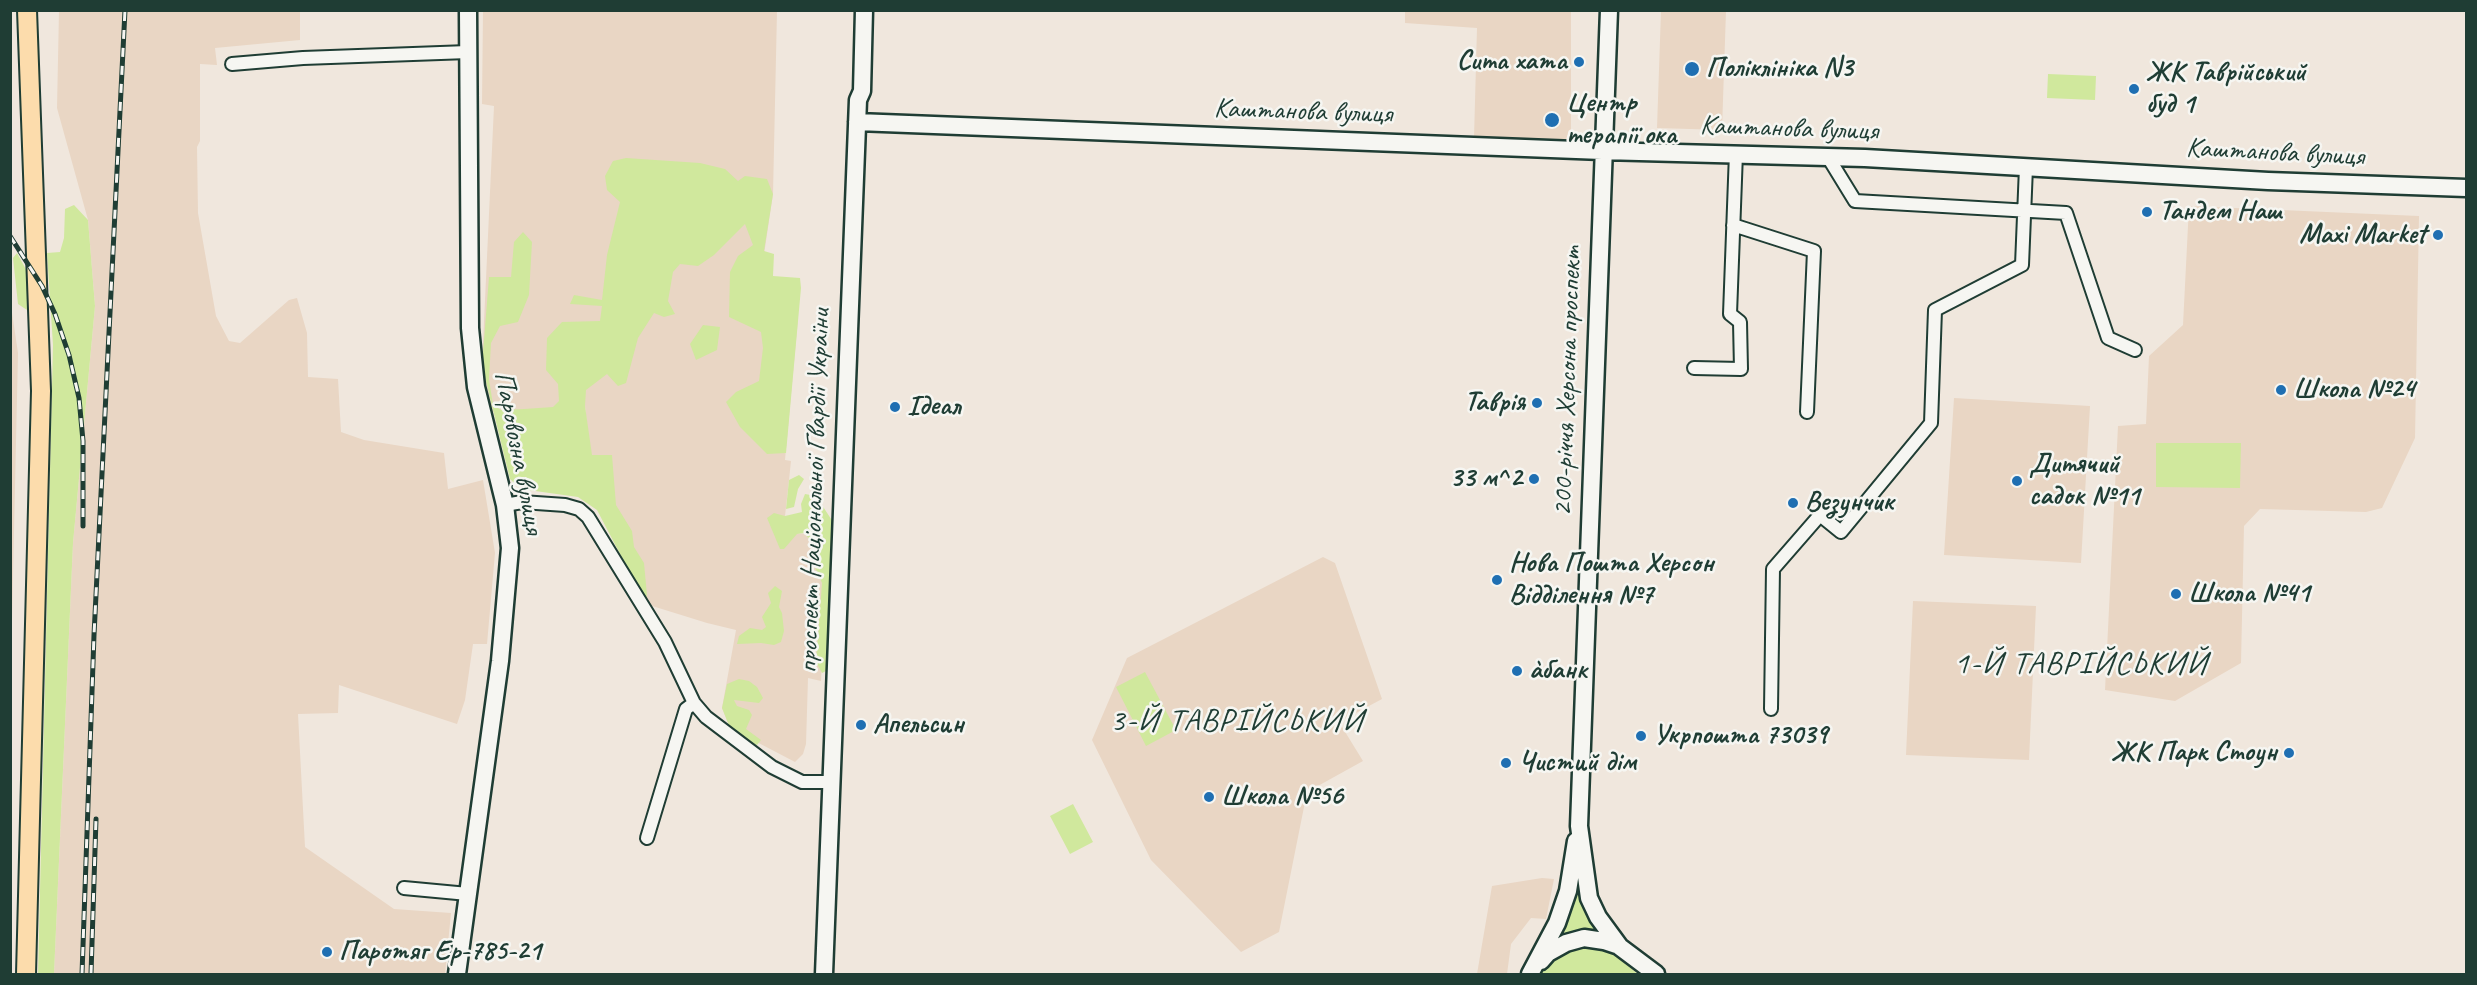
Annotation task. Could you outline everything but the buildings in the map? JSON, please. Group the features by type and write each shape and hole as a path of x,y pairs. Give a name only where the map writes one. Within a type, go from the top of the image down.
{"main road":[{"path":"26,975 41,392 27,10"}],"street":[{"name":"Паровозна вулиця","path":"457,975 500,661 510,567 510,538 505,505 476,387 470,328 468,10"},
{"name":"проспект Національної Гвардії України","path":"824,975 857,122 858,100 862,92 864,10"},
{"name":"200-річчя Херсона проспект","path":"1579,826 1598,339 1602,151 1609,10"},
{"path":"232,64 303,58 468,52"},
{"name":"Каштанова вулиця","path":"857,122 1602,151 1736,153 2026,167 2268,182 2466,188"},
{"path":"1694,368 1741,369 1740,322 1730,314 1736,153"},
{"path":"1828,157 1855,201 2066,213 2108,338 2135,350"},
{"path":"1771,708 1773,569 1820,515 1841,532 1931,423 1935,310 2022,265 2026,167"},
{"path":"1734,225 1814,251 1808,412"},
{"path":"505,505 522,502 566,505 579,510 588,517 665,642 694,703 716,727 772,766 802,782 831,782"},
{"path":"647,838 686,708 694,703"},
{"path":"1579,826 1589,898 1608,933 1620,947 1656,975"},
{"path":"1532,972 1557,923 1568,891 1579,826"},
{"path":"404,888 468,894"},
{"path":"1532,972 1548,953 1566,943 1584,938 1604,941 1620,947"}],"shaded area":[{"path":"59,11 300,11 300,40 215,48 217,65 200,64 200,141 197,147 198,213 216,316 229,341 240,343 289,300 297,298 307,333 308,377 338,379 341,432 364,440 444,453 448,489 483,480 495,553 487,644 473,644 465,700 457,724 339,685 338,713 298,714 305,847 394,909 451,913 445,974 54,974 73,543 95,306 88,220 57,108"},
{"path":"483,11 777,11 773,194 755,315 798,319 785,460 791,461 783,534 828,533 821,681 808,678 806,744 803,754 795,762 730,728 722,708 736,630 649,605 603,515 588,439 585,406 492,412 482,365 494,106 482,104"},
{"path":"1405,11 1571,11 1571,140 1474,138 1477,28 1405,23"},
{"name":"Поліклініка N3","path":"1661,11 1726,11 1722,130 1657,128"},
{"name":"Школа №24","path":"2189,206 2419,216 2415,438 2382,508 2366,512 2260,509 2244,526 2241,663 2175,701 2105,690 2118,426 2146,424 2149,356 2183,325"},
{"path":"10,299 18,353 11,666 10,666"},
{"name":"Дитячий садок №11","path":"1954,398 2090,406 2081,563 1944,555"},
{"path":"1323,557 1335,563 1382,699 1339,722 1363,761 1307,792 1279,932 1241,952 1151,860 1092,740 1127,658"},
{"path":"1913,601 2036,606 2029,760 1906,755"},
{"path":"1542,878 1554,879 1546,919 1531,918 1511,944 1507,974 1477,974 1492,886"}],"green space":[{"path":"2048,74 2096,76 2095,100 2047,98"},
{"path":"626,158 700,163 725,169 738,181 745,176 767,179 773,194 764,251 774,254 773,276 800,278 801,288 786,453 767,454 740,427 726,402 736,392 759,381 763,348 761,332 729,317 730,272 738,256 753,245 745,224 714,255 698,266 680,264 673,272 668,301 675,314 664,317 654,313 638,338 626,383 618,386 607,374 586,390 585,406 592,455 612,455 616,505 632,531 634,547 644,563 646,598 641,594 597,510 578,497 521,489 510,479 482,365 489,277 511,277 514,242 523,232 532,242 529,295 518,322 500,326 491,343 489,379 493,405 501,410 524,409 553,407 559,401 558,384 546,370 547,338 562,322 600,321 602,306 570,304 574,295 602,300 607,255 620,202 607,190 605,176 613,161"},
{"path":"74,205 88,220 95,306 73,543 54,974 38,974 53,345 47,253 60,252 64,238 65,209"},
{"path":"17,253 29,275 27,310 18,304 13,258"},
{"path":"703,325 720,327 717,350 696,360 690,344"},
{"path":"2156,443 2241,443 2240,488 2156,487"},
{"path":"799,475 804,479 798,489 794,507 786,509 789,480"},
{"path":"805,494 816,496 835,525 828,670 822,673 816,662 822,583 814,565 819,550 804,533 797,534 784,549 780,549 767,518 774,513 785,516 802,512 801,504"},
{"path":"775,586 782,591 779,607 784,631 781,642 774,645 737,644 739,636 750,628 762,630 766,627 762,617 771,603 768,593"},
{"path":"1145,672 1176,730 1146,746 1116,687"},
{"path":"739,679 749,681 757,687 763,698 759,703 734,700 737,706 749,710 752,715 746,729 761,740 757,745 748,743 730,728 722,708 727,684"},
{"path":"1073,804 1093,842 1070,854 1050,816"},
{"path":"1577,888 1598,930 1580,929 1559,935"},
{"path":"1584,948 1606,951 1638,974 1540,974 1554,959 1568,951"}],"railway":[{"path":"82,974 94,635 125,10"},
{"path":"10,236 42,286 55,314 69,355 79,398 83,441 83,526"},
{"path":"91,974 96,819"}],"place":[{"name":"Сита хата","path":"1579,62"},
{"name":"Поліклініка N3","path":"1692,69"},
{"name":"ЖК Таврійський буд 1","path":"2134,89"},
{"name":"Центр терапії ока","path":"1552,120"},
{"name":"Тандем Наш","path":"2147,212"},
{"name":"Maxi Market","path":"2438,235"},
{"name":"Школа №24","path":"2281,390"},
{"name":"Таврія","path":"1537,403"},
{"name":"Ідеал","path":"895,407"},
{"name":"33 м^2","path":"1534,479"},
{"name":"Дитячий садок №11","path":"2017,481"},
{"name":"Везунчик","path":"1793,503"},
{"name":"Нова Пошта Херсон Відділення №7","path":"1497,580"},
{"name":"Школа №41","path":"2176,594"},
{"name":"а̀банк","path":"1517,671"},
{"name":"Апельсин","path":"861,725"},
{"name":"Укрпошта 73039","path":"1641,736"},
{"name":"ЖК Парк Стоун","path":"2289,753"},
{"name":"Чистий дім","path":"1506,763"},
{"name":"Школа №56","path":"1209,797"},
{"name":"Паротяг Ер-785-21","path":"327,952"}],"district":[{"name":"1-Й ТАВРІЙСЬКИЙ","path":"2081,665"},
{"name":"3-Й ТАВРІЙСЬКИЙ","path":"1237,722"}]}
